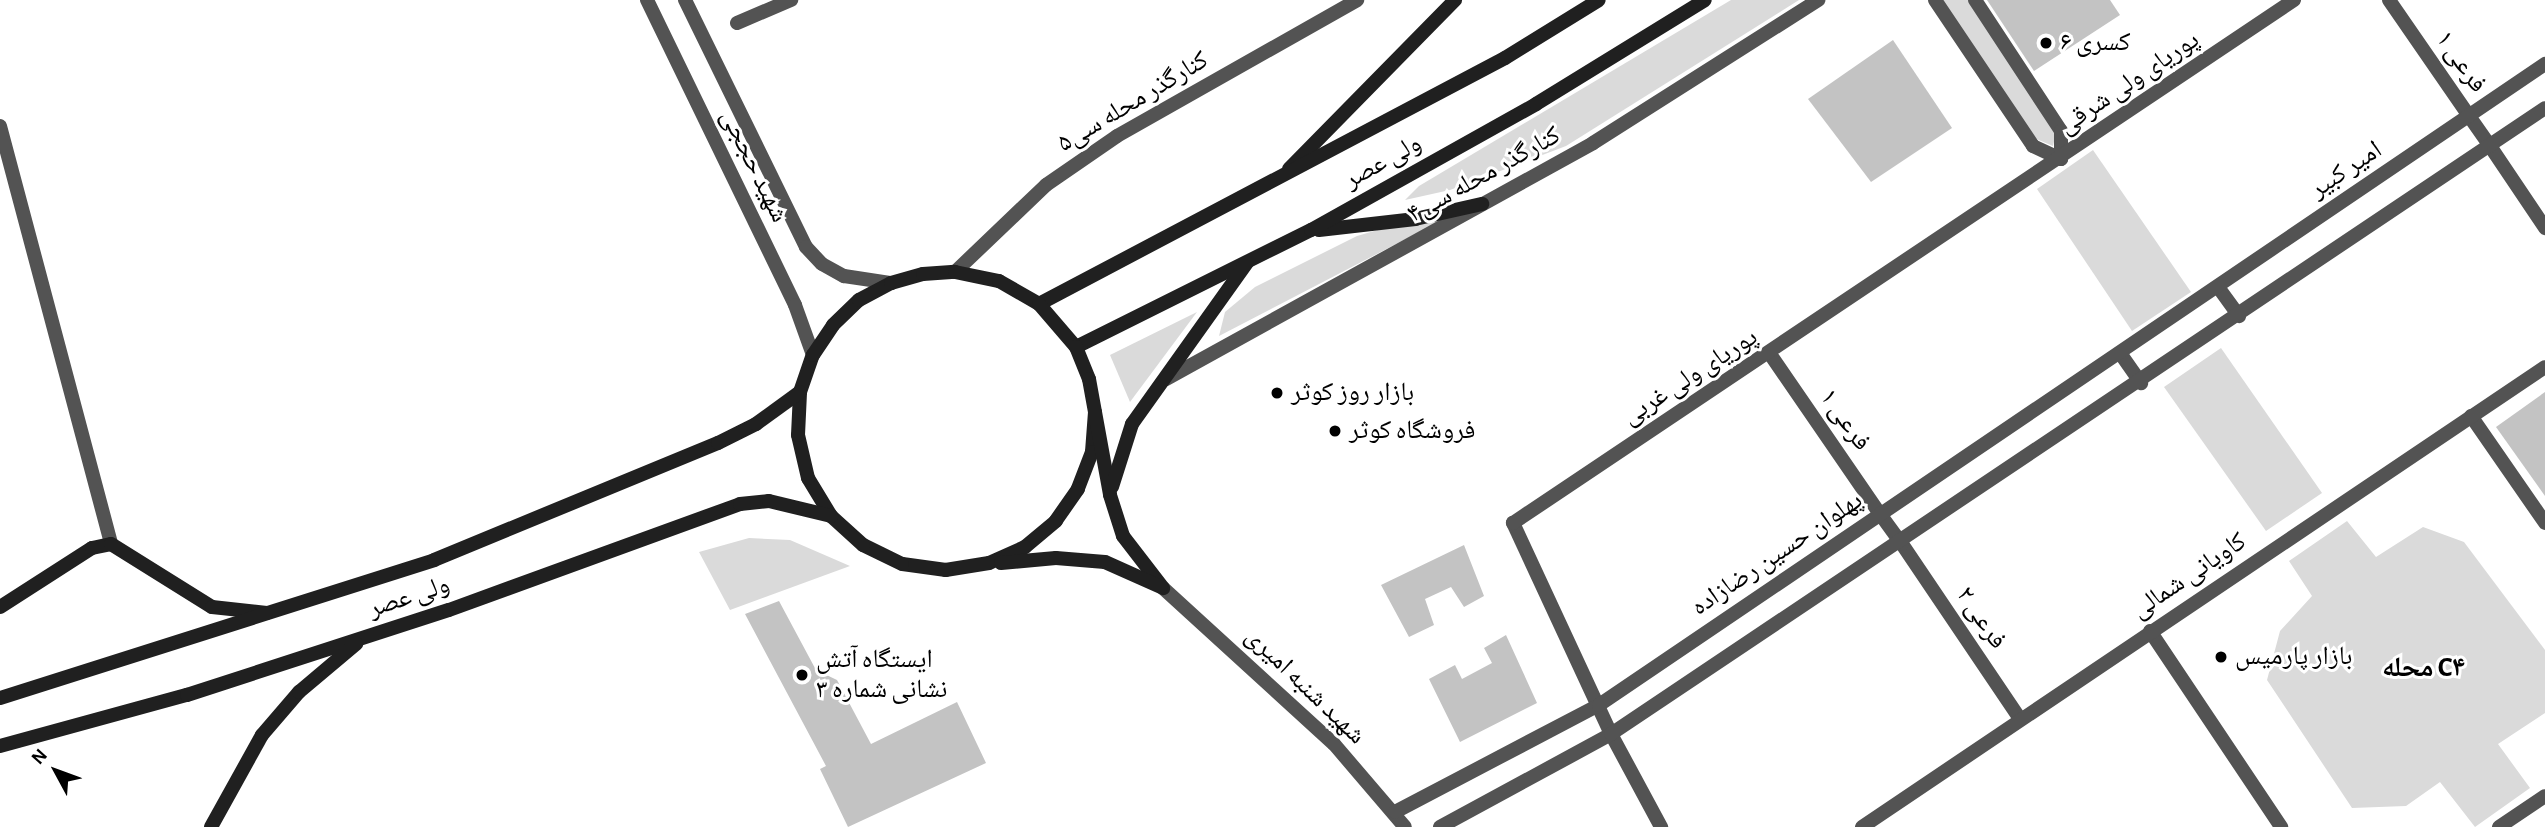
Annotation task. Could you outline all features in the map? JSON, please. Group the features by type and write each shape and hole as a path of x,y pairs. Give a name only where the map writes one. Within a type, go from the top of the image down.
{"main road":[{"path":"1277,181 1455,0"},
{"name":"ولی عصر","path":"1039,304 1277,181 1505,58 1599,0"},
{"name":"ولی عصر","path":"1076,347 1311,230 1536,104 1705,0"},
{"path":"1311,230 1415,219 1482,204"},
{"path":"1110,495 1132,424 1250,260"},
{"path":"955,272 999,281 1039,304 1076,347 1089,379 1110,495 1123,536 1163,588 1105,562 1056,558 946,570 902,564 863,545 831,516 808,478 798,435 800,392 813,355 833,325 859,300 891,283 923,274 955,272"},
{"name":"ولی عصر","path":"0,698 434,560 718,443 756,424 800,392"},
{"path":"989,564 1025,547 1056,522 1078,489 1087,464 1095,412"},
{"name":"ولی عصر","path":"0,746 187,695 362,639 740,504 769,500 831,516"},
{"path":"0,607 92,548 111,544 212,607 274,613"},
{"path":"211,827 262,735 299,692 362,639"}],"street":[{"name":"شهید حججی","path":"647,0 795,305 813,355"},
{"name":"شهید حججی","path":"685,0 806,247 822,264 844,276 891,283"},
{"path":"737,23 791,0"},
{"name":"کنارگذر محله سی۵","path":"955,272 1056,178 1118,136 1357,0"},
{"name":"کنارگذر محله سی۴","path":"1166,379 1593,143 1818,0"},
{"path":"1935,0 2033,146 2061,159 2061,131 1975,0"},
{"name":"پوریای ولی شرقی","path":"2061,159 2294,0"},
{"name":"فرعی ۱","path":"2389,0 2490,146"},
{"name":"امیر کبیر","path":"2174,318 2545,64"},
{"path":"1440,827 1611,734 1902,544 2545,108"},
{"path":"0,126 111,544"},
{"path":"2490,146 2545,228"},
{"name":"پوریای ولی غربی","path":"1599,705 1513,523 2061,159"},
{"path":"2218,287 2239,316"},
{"name":"پهلوان حسین رضازاده","path":"1395,813 1599,705 2174,318"},
{"path":"2120,353 2141,383"},
{"name":"فرعی ۱","path":"1770,354 1902,544"},
{"name":"کاویانی شمالی","path":"1862,827 2545,368"},
{"path":"2471,416 2545,523"},
{"name":"فرعی ۲","path":"1902,544 2020,719"},
{"name":"شهید شنبه امیری","path":"1163,588 1334,744 1405,827"},
{"path":"2150,631 2281,827"},
{"path":"1599,705 1611,734 1661,827"},
{"path":"2499,827 2545,796"}],"shaded area":[{"path":"1731,0 1799,0 1566,146 1450,190 1405,200 1419,186"},
{"path":"1941,0 1969,0 2056,133 2053,146 2034,138"},
{"path":"2093,150 2191,292 2132,331 2037,189"},
{"path":"1436,213 1448,217 1219,336 1225,312 1255,287 1357,236"},
{"path":"1197,312 1130,402 1110,355"},
{"path":"2221,348 2322,493 2266,531 2164,387"},
{"path":"2347,521 2376,557 2423,527 2464,542 2545,650 2545,713 2498,744 2530,788 2475,827 2440,782 2406,806 2352,808 2267,680 2280,631 2312,596 2289,561"},
{"path":"749,538 790,540 850,566 730,610 699,552"}],"building":[{"name":"کسری ۶","path":"1987,0 2110,0 2120,15 2034,71"},
{"path":"1893,40 1952,128 1871,182 1808,99"},
{"path":"2545,392 2545,496 2496,427"},
{"path":"1464,545 1484,596 1464,607 1451,587 1425,599 1434,625 1409,637 1381,585"},
{"path":"779,601 816,670 837,680 871,744 957,702 986,763 848,827 820,769 826,766 745,614"},
{"path":"1506,635 1537,703 1460,742 1429,679 1455,665 1462,679 1492,663 1484,648"}],"place":[{"name":"کسری ۶","path":"2046,43"},
{"name":"بازار روز کوثر","path":"1277,393"},
{"name":"فروشگاه کوثر","path":"1335,431"},
{"name":"بازار پارمیس","path":"2221,657"},
{"name":"ایستگاه آتش نشانی شماره ۳","path":"802,675"}],"district":[{"name":"محله C۴","path":"2424,668"}]}
